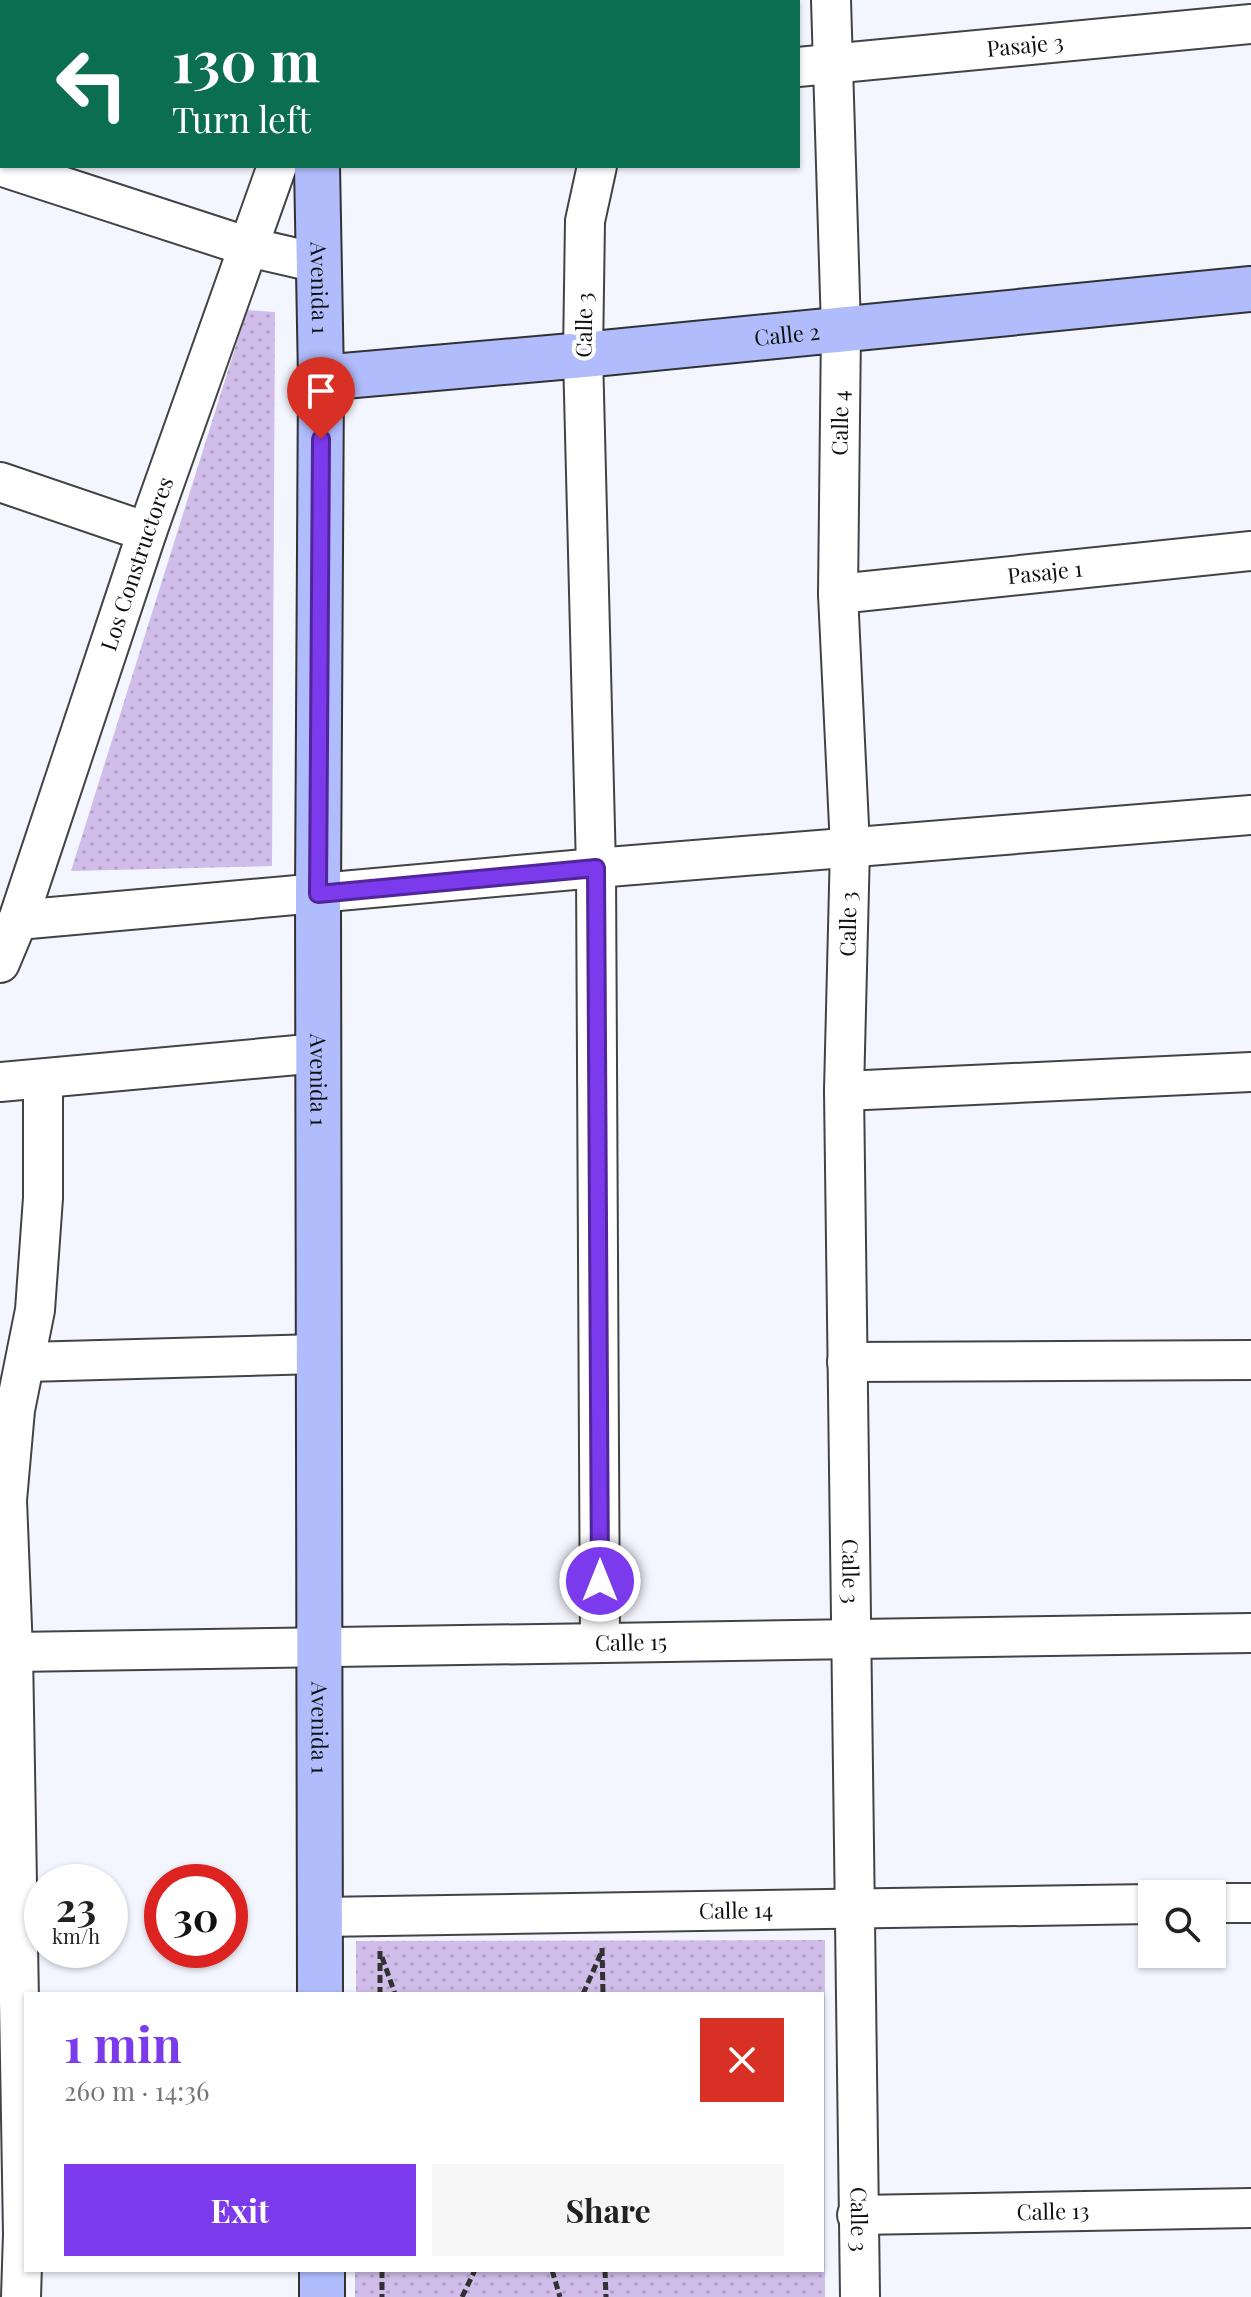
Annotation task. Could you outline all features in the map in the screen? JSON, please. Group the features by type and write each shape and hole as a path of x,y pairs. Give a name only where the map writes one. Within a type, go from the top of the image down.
{"street":[{"name":"Calle 4","path":"831,0 815,65 841,329 838,594 850,847"},
{"name":"Pasaje 3","path":"815,65 1251,24"},
{"path":"6,168 249,247 318,263"},
{"name":"Los Constructores","path":"0,963 18,920 147,532 276,168"},
{"name":"Avenida 1","path":"317,168 321,378 318,894 320,1992"},
{"name":"Calle 3","path":"596,868 583,355 585,221 597,168"},
{"name":"Calle 2","path":"321,378 1251,289"},
{"path":"0,482 147,532"},
{"name":"Pasaje 1","path":"838,594 1251,551"},
{"path":"18,920 596,868 1251,815"},
{"name":"Calle 3","path":"850,847 844,1091 860,2297"},
{"path":"596,868 600,1643"},
{"path":"0,1082 319,1053"},
{"path":"844,1091 1251,1072"},
{"path":"21,2297 24,2234 13,1652 7,1500 15,1410 35,1310 40,1241 43,1079"},
{"path":"26,1362 319,1354"},
{"path":"847,1362 1251,1360"},
{"name":"Calle 15","path":"13,1652 1251,1633"},
{"path":"1226,1903 1251,1903"},
{"name":"Calle 14","path":"320,1917 604,1930 854,1909 1138,1904"},
{"name":"Calle 13","path":"857,2215 1251,2208"},
{"path":"322,2272 322,2297"}],"path":[{"path":"587,1948 604,1930"},
{"path":"584,1992 604,1930"},
{"path":"603,1992 604,1930"},
{"path":"380,1992 379,1951 395,1951"},
{"path":"382,2272 382,2297"},
{"path":"462,2297 474,2272"},
{"path":"553,2272 560,2297"},
{"path":"605,2272 606,2297"}],"shaded area":[{"path":"247,310 275,312 272,866 71,871"},
{"path":"825,1940 825,2297 355,2297 355,2272 824,2272 824,1992 356,1992 356,1941"}],"route":[{"path":"321,439 318,894 596,868 600,1581"}]}
